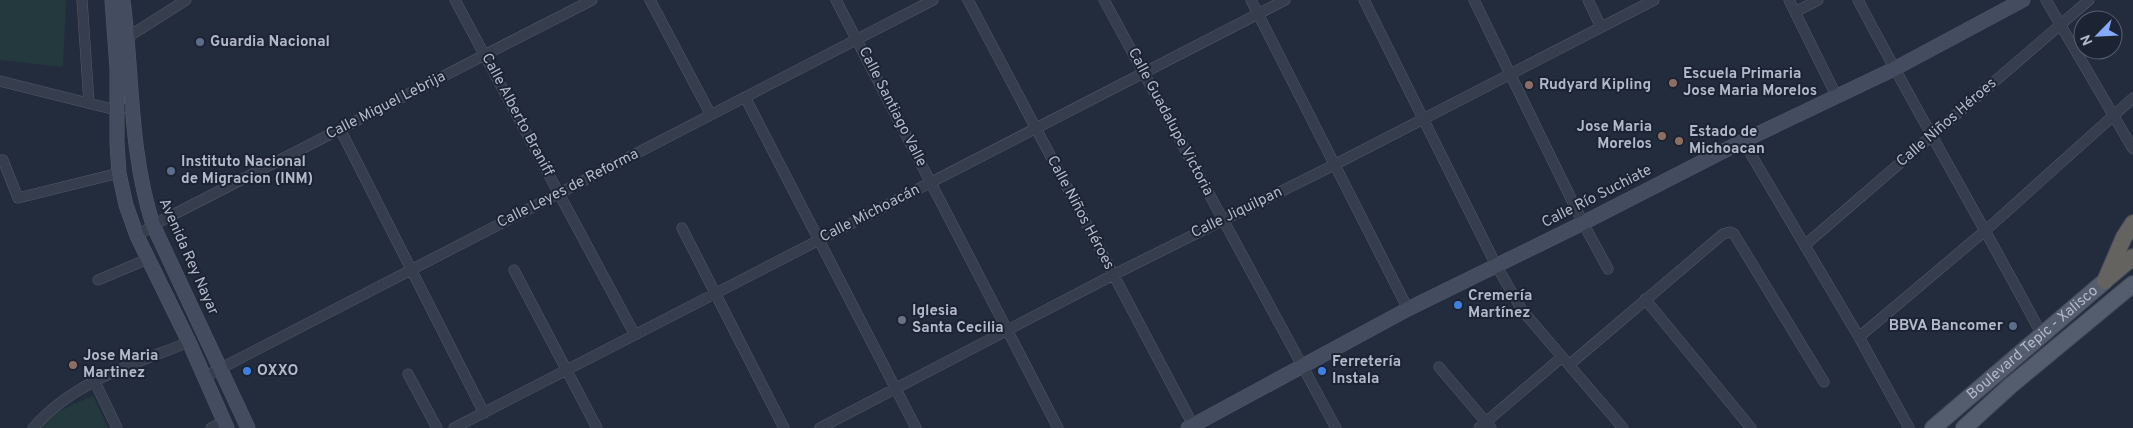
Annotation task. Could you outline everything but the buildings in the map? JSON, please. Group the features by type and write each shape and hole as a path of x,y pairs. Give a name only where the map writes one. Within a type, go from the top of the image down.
{"highway":[{"path":"2105,282 2124,237 2133,223"},
{"name":"Boulevard Tepic - Xalisco","path":"2105,282 2133,257"}],"main road":[{"path":"112,0 117,70 116,110 119,173 126,205 148,259 189,342 225,425"},
{"name":"Avenida Rey Nayar","path":"123,0 128,37 134,137 138,168 153,225 248,428"},
{"name":"Calle Río Suchiate","path":"1190,426 1408,309 1583,224 1743,141 1894,69 2023,0"},
{"name":"Boulevard Tepic - Xalisco","path":"1933,428 2105,282"},
{"name":"Boulevard Tepic - Xalisco","path":"1964,428 2010,386 2133,284"},
{"path":"2010,386 2016,370 2041,343 2042,335"}],"street":[{"path":"82,0 89,104"},
{"path":"115,45 186,0"},
{"name":"Calle Alberto Braniff","path":"456,0 635,335"},
{"name":"Calle Miguel Lebrija","path":"138,236 153,225 592,0"},
{"path":"650,0 711,115"},
{"name":"Calle Santiago Valle","path":"836,0 1058,428"},
{"name":"Calle Leyes de Reforma","path":"204,377 932,0"},
{"name":"Calle Niños Héroes","path":"968,0 1190,426"},
{"name":"Calle Guadalupe Victoria","path":"1104,0 1336,428"},
{"path":"1252,0 1408,309"},
{"name":"Calle Michoacán","path":"454,428 1286,0"},
{"path":"1364,0 1496,265 1522,310 1623,428"},
{"path":"1474,0 1583,224 1608,268"},
{"path":"1588,0 1601,27"},
{"name":"Calle Jiquilpan","path":"820,428 1007,329 1223,219 1424,120 1654,0"},
{"path":"1789,0 1837,97"},
{"path":"1795,12 1818,0"},
{"path":"1858,0 1894,69 1986,230 2042,335"},
{"path":"2046,0 2133,149"},
{"name":"Calle Niños Héroes","path":"1805,245 2089,0"},
{"path":"0,81 116,110 132,104"},
{"path":"745,97 916,428"},
{"path":"1859,337 1986,230 2133,98"},
{"path":"340,129 484,413"},
{"path":"1743,141 1859,337 1909,428"},
{"path":"0,160 3,160 18,198 119,173"},
{"path":"682,228 784,428"},
{"path":"1439,367 1485,426 1645,299 1723,234 1730,232 1734,234 1824,382"},
{"path":"98,280 148,259"},
{"path":"514,270 596,428"},
{"path":"1645,299 1751,428"},
{"path":"33,428 47,412 94,380 189,342"},
{"path":"408,374 437,428"},
{"path":"94,380 117,428"},
{"path":"211,428 225,425"}],"green space":[{"path":"0,0 66,0 63,67 0,60"},
{"path":"93,396 108,428 40,428 71,405"}],"place":[{"name":"Guardia Nacional","path":"200,42"},
{"name":"Escuela Primaria Jose Maria Morelos","path":"1673,83"},
{"name":"Rudyard Kipling","path":"1529,85"},
{"name":"Jose Maria Morelos","path":"1662,136"},
{"name":"Estado de Michoacan","path":"1679,141"},
{"name":"Instituto Nacional de Migracion (INM)","path":"171,171"},
{"name":"Cremería Martínez","path":"1458,305"},
{"name":"Iglesia Santa Cecilia","path":"902,320"},
{"name":"BBVA Bancomer","path":"2013,326"},
{"name":"Jose Maria Martinez","path":"73,365"},
{"name":"OXXO","path":"247,371"},
{"name":"Ferretería Instala","path":"1322,371"}]}
